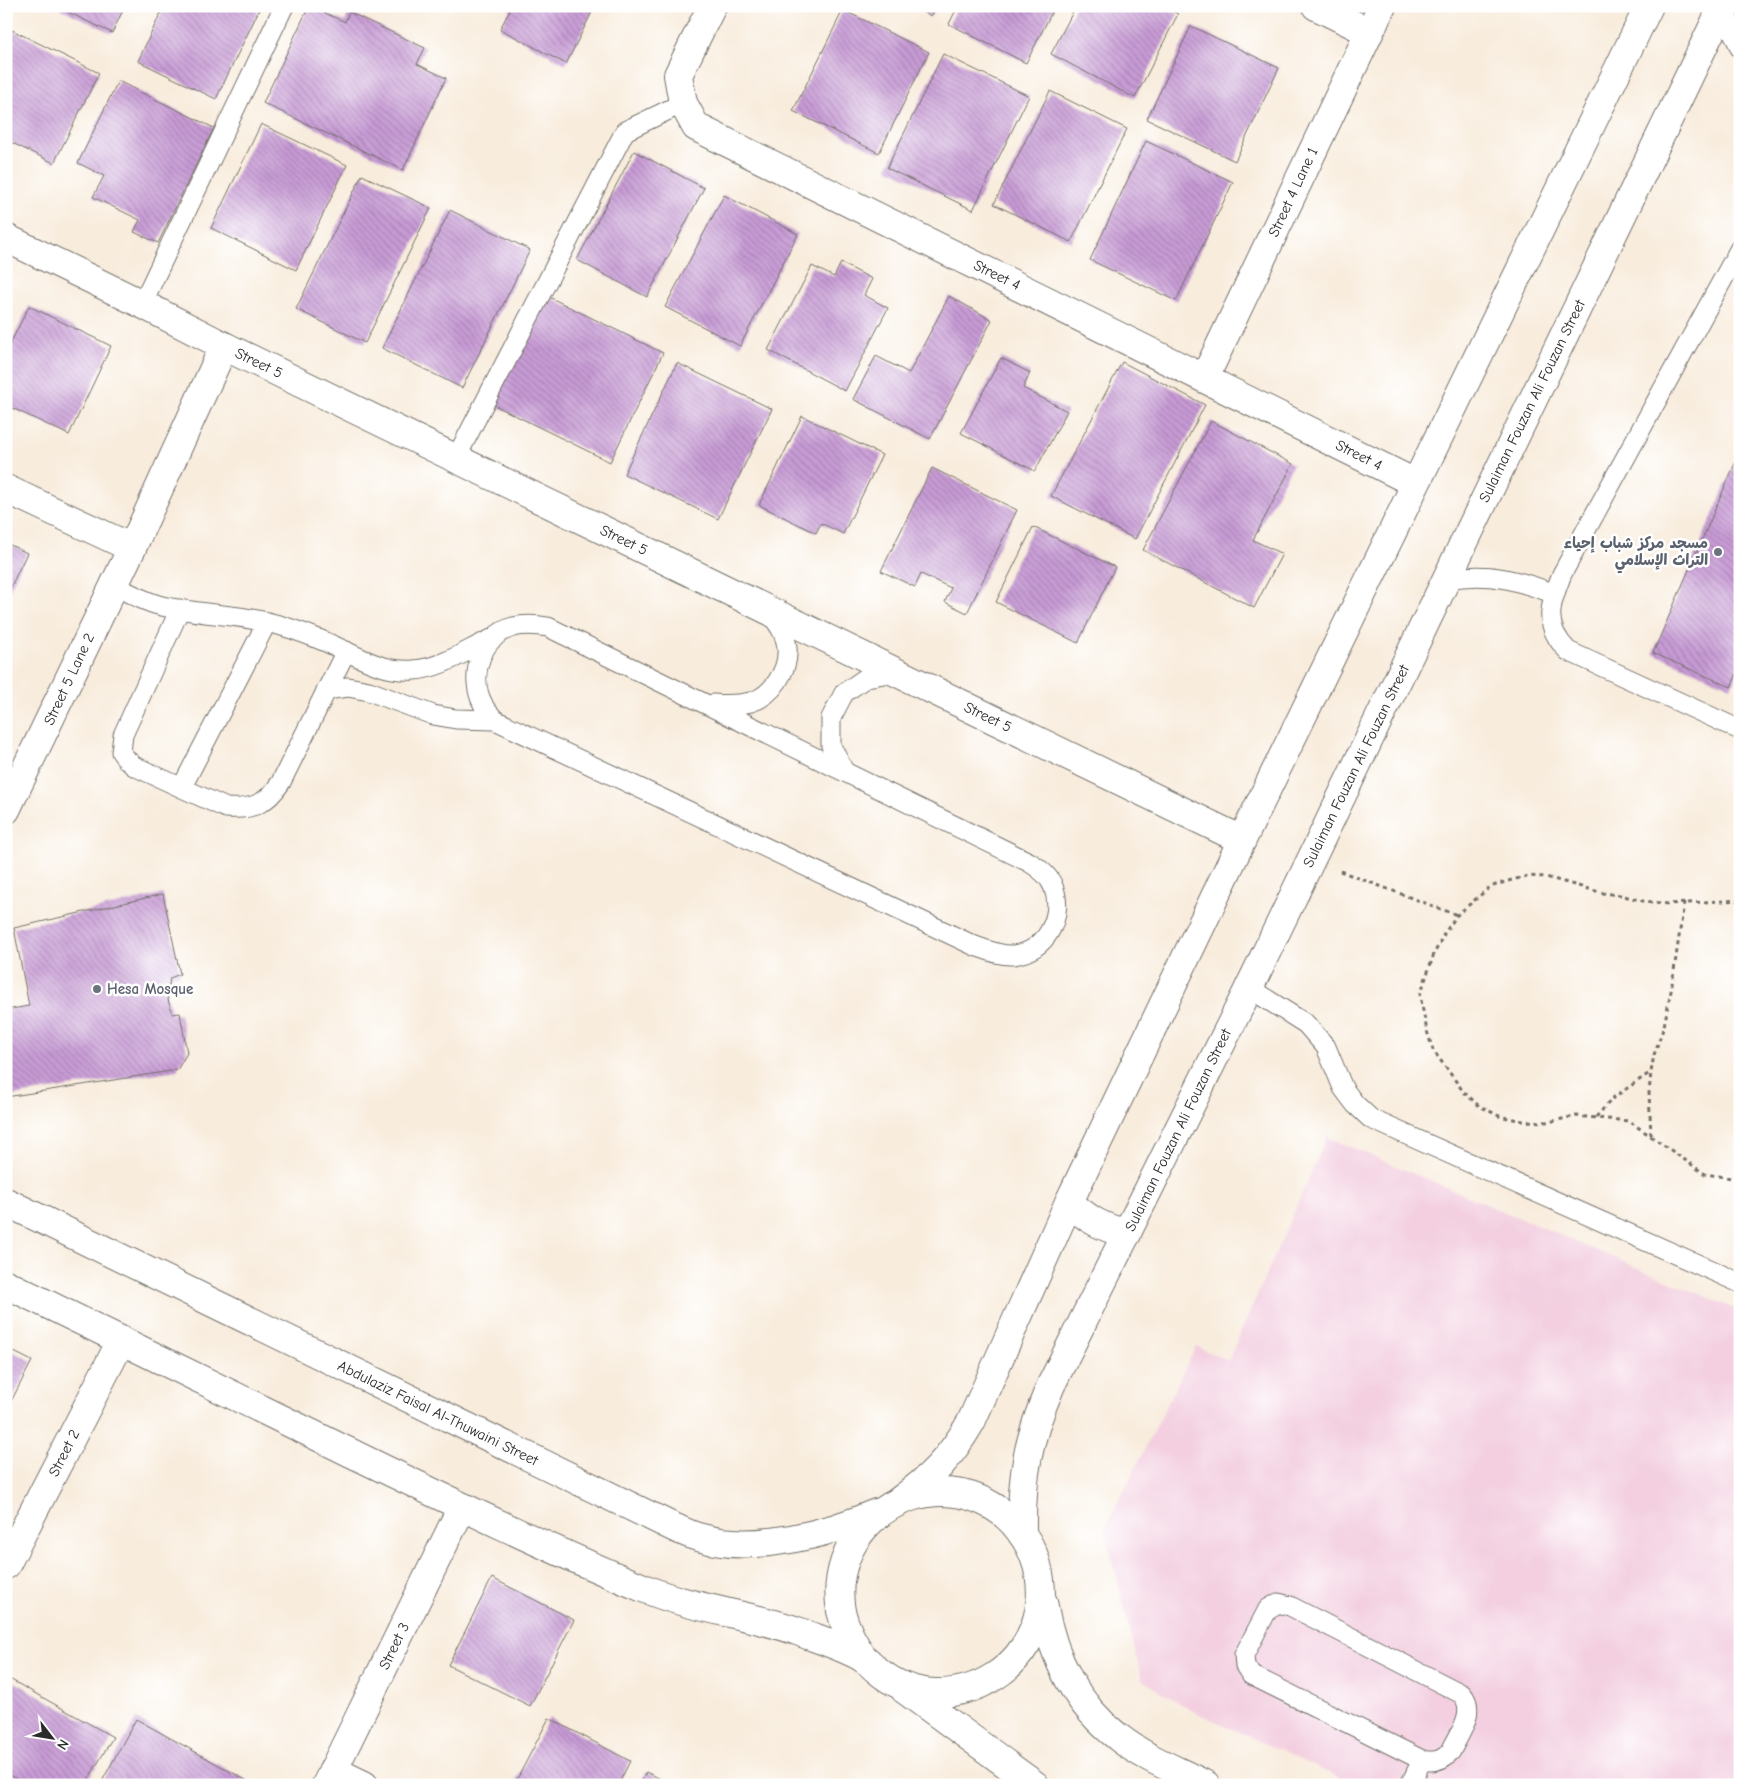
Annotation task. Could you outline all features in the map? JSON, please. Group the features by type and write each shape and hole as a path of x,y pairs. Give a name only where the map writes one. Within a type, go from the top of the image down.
{"street":[{"name":"Street 4","path":"712,6 678,75 683,103 696,127 1205,377 1415,483"},
{"path":"1316,6 1369,32"},
{"name":"Street 4 Lane 1","path":"1205,377 1382,6"},
{"path":"1035,1785 880,1673 865,1660 854,1645 841,1609 841,1580 848,1552 857,1536 870,1521 924,1482 940,1467 971,1422 1069,1202 1242,840 1649,6"},
{"name":"Sulaiman Fouzan Ali Fouzan Street","path":"1022,1534 1022,1498 1026,1463 1040,1411 1248,988 1724,6"},
{"name":"Street 5","path":"6,238 224,346 1242,840"},
{"name":"Street 5 Lane 2","path":"6,810 132,548 224,346"},
{"path":"6,489 132,548"},
{"name":"Abdulaziz Faisal Al-Thuwaini Street","path":"6,1202 664,1523 702,1539 755,1543 784,1541 859,1520 891,1505"},
{"path":"1069,1202 1081,1214 1095,1223 1127,1234"},
{"path":"6,1284 462,1507 651,1592 781,1626 823,1640 865,1660"},
{"name":"Street 2","path":"6,1565 121,1341"},
{"path":"891,1505 914,1495 930,1492 952,1492 972,1496 991,1505 1009,1518 1033,1552 1039,1573 1050,1638 1067,1677 1080,1698 1096,1718 1118,1738 1144,1754 1206,1785"},
{"name":"Street 3","path":"330,1777 462,1507"},
{"path":"896,1683 913,1690 931,1693 950,1692 968,1689 994,1677 1015,1660 1026,1644 1040,1609 1041,1591"},
{"path":"330,1777 364,1785"}],"lane":[{"path":"142,304 284,6"},
{"path":"1724,6 1728,21 1740,48"},
{"path":"456,458 625,131 683,103"},
{"path":"1740,248 1562,574 1551,606 1550,619 1553,631 1559,642 1568,651 1740,730"},
{"path":"1446,579 1466,576 1508,578 1555,594"},
{"path":"114,585 144,601 180,609 267,622 319,639 365,661 399,670 414,670 434,666 511,628 530,624 548,627 709,704 1041,869 1052,885 1058,903 1055,922 1045,938 1030,950 1012,955 993,953 495,720 456,719 433,715 370,691 348,688 326,690"},
{"path":"180,609 123,735 121,752 126,760 134,766 226,808 242,809 260,803 273,794 281,782 346,651"},
{"path":"709,704 731,705 753,702 771,690 784,671 787,649 781,628 767,610"},
{"path":"182,788 267,622"},
{"path":"495,637 483,651 477,669 476,688 483,706 495,720"},
{"path":"844,771 831,746 831,718 844,693 867,677 896,672"},
{"path":"1248,988 1306,1024 1326,1047 1343,1088 1355,1104 1371,1119 1740,1283"},
{"path":"1278,1603 1290,1606 1462,1694 1467,1699 1469,1713 1451,1751 1447,1756 1435,1761 1422,1760 1251,1675 1244,1666 1244,1655 1268,1609 1278,1603"},
{"path":"1410,1785 1422,1760"}],"path":[{"path":"1310,860 1457,915"},
{"path":"1740,900 1669,904 1642,901 1583,888 1546,877 1528,876 1490,887 1457,915 1444,934 1434,954 1420,995 1427,1031 1434,1050 1449,1074 1478,1105 1499,1116 1522,1121 1548,1122 1576,1116 1629,1121 1705,1174 1732,1178 1740,1176"},
{"path":"6,880 10,883 6,902"},
{"path":"1651,1136 1649,1093 1654,1055 1664,1026 1671,991 1684,903"},
{"path":"1596,1117 1614,1098 1652,1072"}],"shaded area":[{"path":"1327,1137 1740,1311 1740,1785 1355,1785 1191,1710 1142,1680 1105,1529 1196,1346 1228,1361"}],"building":[{"path":"55,6 125,6 112,33"},
{"path":"164,6 261,6 216,99 138,61"},
{"path":"309,6 345,22 349,12 425,48 417,64 446,78 403,170 263,103"},
{"path":"512,6 595,6 566,64 500,29"},
{"path":"912,6 937,6 931,16"},
{"path":"958,6 1055,6 1026,63 949,24"},
{"path":"1076,6 1163,6 1178,14 1135,98 1051,54"},
{"path":"843,10 929,52 879,153 793,111"},
{"path":"1191,26 1279,68 1235,161 1147,119"},
{"path":"12,30 99,73 54,163 6,140 6,42"},
{"path":"943,54 1029,96 973,210 887,168"},
{"path":"118,81 214,128 158,243 134,232 140,220 93,197 104,176 78,163"},
{"path":"1050,91 1127,129 1071,242 994,204"},
{"path":"261,124 347,165 296,270 211,228"},
{"path":"1146,141 1233,182 1176,301 1090,260"},
{"path":"634,151 704,188 647,297 577,260"},
{"path":"362,175 431,208 365,343 296,309"},
{"path":"724,195 798,234 740,346 665,307"},
{"path":"450,210 530,250 462,388 382,348"},
{"path":"841,263 872,279 864,295 888,308 845,391 768,350 812,266 834,277"},
{"path":"543,294 663,353 610,462 490,403"},
{"path":"949,296 992,320 930,439 853,399 876,356 909,373"},
{"path":"29,306 111,346 69,435 6,405 6,352"},
{"path":"1001,358 1030,373 1023,388 1067,411 1035,471 961,433"},
{"path":"1122,362 1205,405 1135,539 1051,496"},
{"path":"677,363 772,409 718,519 624,474"},
{"path":"802,416 882,455 843,534 821,523 816,533 759,505"},
{"path":"1211,421 1293,464 1253,540 1282,554 1254,608 1143,550"},
{"name":"مسجد مركز شباب إحياء التراث الإسلامي","path":"1740,452 1740,667 1731,687 1653,653"},
{"path":"932,468 1017,510 967,613 945,602 951,588 921,574 915,587 881,571"},
{"path":"1033,527 1115,567 1078,643 996,602"},
{"path":"6,543 27,553 6,597"},
{"name":"Hesa Mosque","path":"163,894 180,974 170,978 167,996 172,1014 180,1013 187,1053 177,1070 6,1097 6,1010 29,1006 14,928"},
{"path":"6,1348 32,1361 6,1411"},
{"path":"492,1578 574,1620 530,1706 448,1665"},
{"path":"6,1677 113,1737 85,1785 26,1785 6,1773"},
{"path":"549,1718 630,1761 618,1785 514,1785"},
{"path":"136,1719 255,1785 100,1785"},
{"path":"646,1772 673,1785 640,1785"}],"place":[{"name":"مسجد مركز شباب إحياء التراث الإسلامي","path":"1718,552"},
{"name":"Hesa Mosque","path":"97,989"}]}
